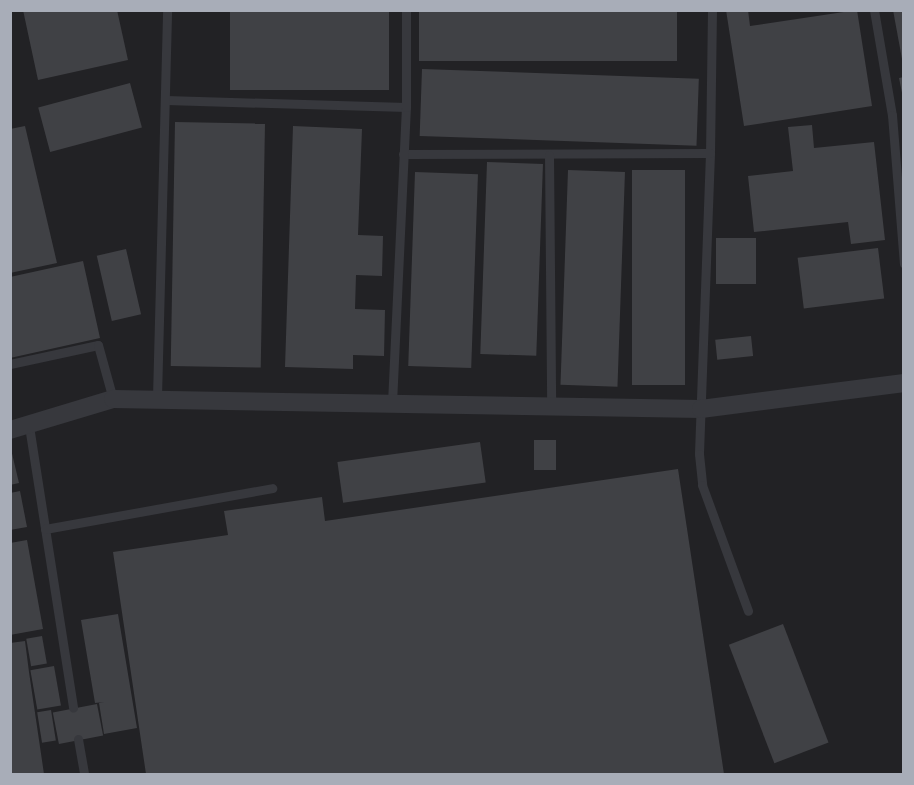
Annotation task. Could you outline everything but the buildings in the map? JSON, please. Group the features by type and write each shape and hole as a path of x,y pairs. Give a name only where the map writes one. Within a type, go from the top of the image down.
{"street":[{"path":"10,430 113,399 157,397 701,409 903,383"}],"lane":[{"path":"157,397 167,10"},
{"path":"392,403 406,106 406,10"},
{"path":"712,10 710,153 701,409 702,485 748,611"},
{"path":"874,10 882,35 892,115 903,264"},
{"path":"166,100 406,106"},
{"path":"403,154 710,153"},
{"path":"549,155 551,406"},
{"path":"10,364 98,345 113,399"},
{"path":"29,426 73,708"},
{"path":"45,529 272,489"},
{"path":"78,739 84,774"}],"shaded area":[{"path":"11,11 903,11 903,774 11,774"}]}
